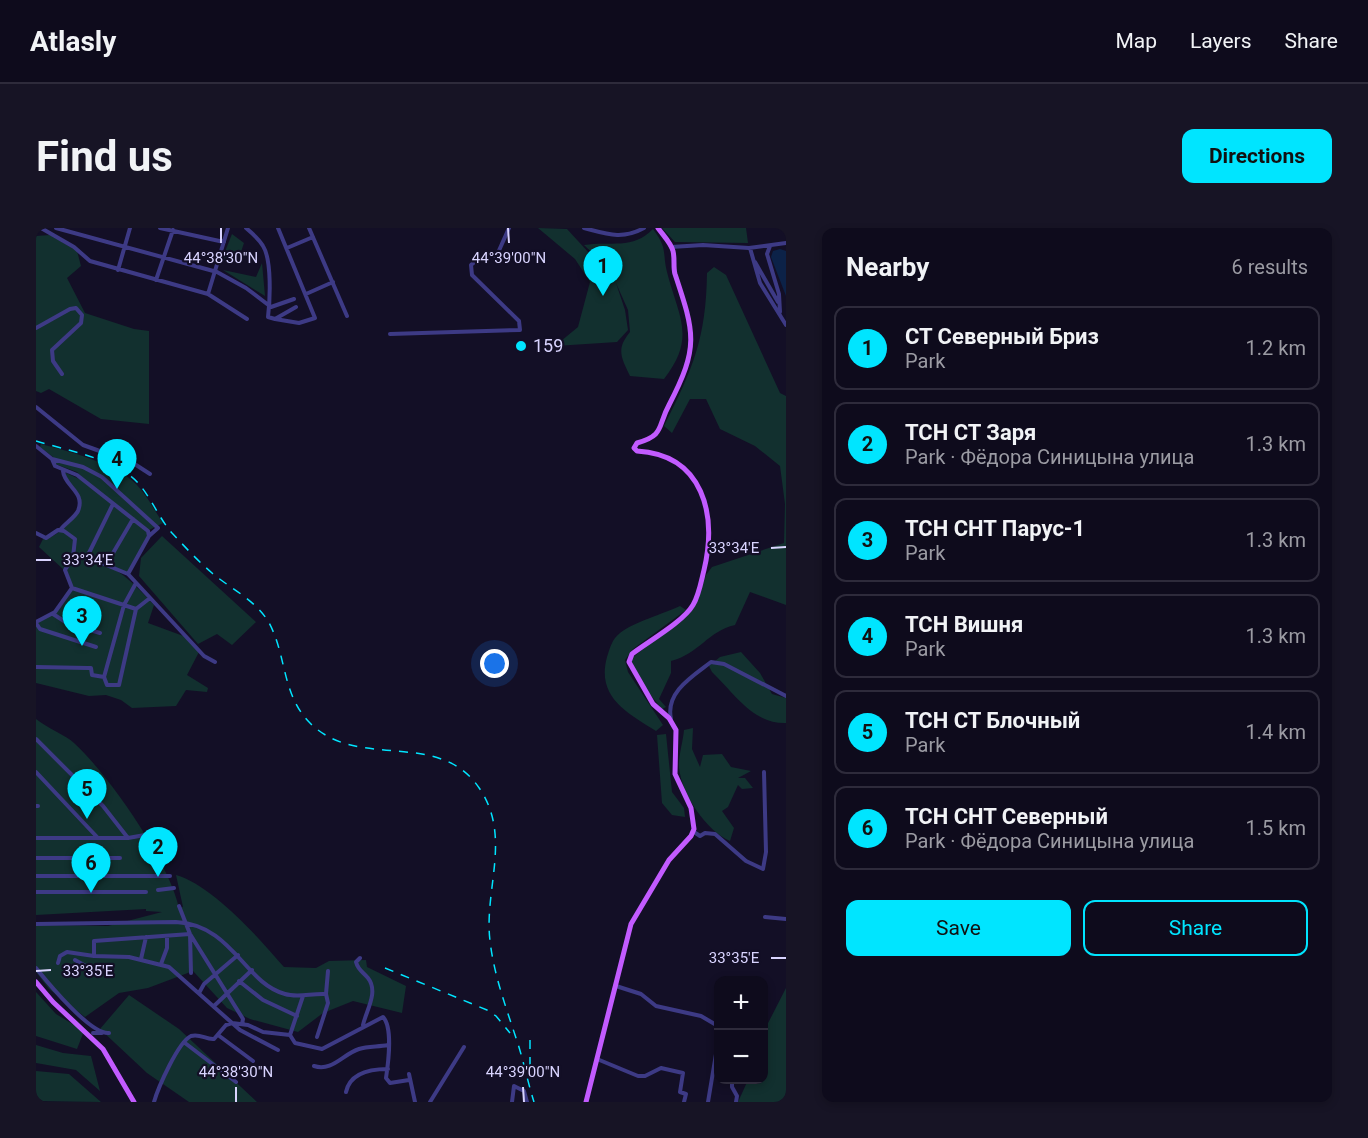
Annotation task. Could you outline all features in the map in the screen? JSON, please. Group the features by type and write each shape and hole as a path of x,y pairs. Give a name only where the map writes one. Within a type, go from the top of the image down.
{"main road":[{"path":"586,1102 631,924 669,861 694,833 693,813 675,774 677,741 673,723 653,704 631,669 630,658 692,608 698,596 711,534 703,495 696,481 660,454 637,451 634,448 637,443 653,438 659,432 691,356 690,317 674,271 674,258 670,244 658,228"},
{"path":"36,981 53,1002 103,1049 134,1102"}],"street":[{"path":"41,228 74,247 90,261 208,294 247,319"},
{"path":"56,228 214,271 236,281 271,307"},
{"path":"118,270 129,228"},
{"path":"160,228 170,232 174,229 224,242"},
{"path":"208,294 228,228"},
{"path":"246,228 263,246 271,307 268,317 299,323 315,318 278,228"},
{"path":"309,228 347,316"},
{"path":"390,334 520,330 522,326 516,318 472,275 471,265 479,258 497,255 509,228"},
{"path":"584,228 612,236 622,236 644,228"},
{"path":"156,280 174,229"},
{"path":"287,248 313,237"},
{"path":"670,244 750,248 786,243"},
{"path":"674,258 674,250 679,245"},
{"path":"768,258 770,246"},
{"path":"764,247 763,252 768,258 779,294 780,313"},
{"path":"750,248 760,283 786,325"},
{"path":"754,262 759,265 779,303"},
{"path":"761,271 775,280"},
{"path":"306,294 333,282"},
{"path":"271,307 294,299"},
{"path":"274,319 296,307"},
{"path":"36,328 70,309 76,308 82,315 81,323 52,350 53,361 62,374"},
{"path":"36,407 83,446 133,463 150,474"},
{"path":"36,446 52,459 83,467 116,487 158,528 149,536 128,574"},
{"path":"52,459 55,466 77,475 144,527 149,536"},
{"path":"36,533 46,538 61,530 76,513 79,501 78,492 64,477 63,471"},
{"path":"87,557 113,504"},
{"path":"106,565 133,519"},
{"path":"61,530 75,539 74,557 65,570 72,588"},
{"path":"74,557 87,557 128,574 204,656 215,662"},
{"path":"136,583 124,605 104,677 107,685 119,685 136,609 150,598"},
{"path":"72,588 136,609"},
{"path":"72,588 53,614 36,623 40,628 96,647"},
{"path":"53,614 63,621 100,633"},
{"path":"660,711 667,710 677,690 711,662 724,663 786,696"},
{"path":"36,667 91,668 92,675 104,677"},
{"path":"670,705 673,723"},
{"path":"36,739 104,806 128,838"},
{"path":"36,772 98,838"},
{"path":"694,833 716,834 743,858 763,869 766,852 764,772"},
{"path":"36,838 128,838 145,835"},
{"path":"36,858 120,858"},
{"path":"36,876 170,876"},
{"path":"158,890 174,888"},
{"path":"36,892 146,892"},
{"path":"179,906 190,934 243,1019 242,1024"},
{"path":"765,917 786,919"},
{"path":"36,924 184,922 195,924 216,935 269,986 282,993 303,996 326,994"},
{"path":"94,956 94,941 190,934"},
{"path":"190,934 191,973"},
{"path":"160,964 167,948 167,936"},
{"path":"141,959 146,937"},
{"path":"58,963 60,956 67,952 141,959 169,967 232,1023 278,1050"},
{"path":"199,993 216,973 238,955"},
{"path":"360,958 356,962 357,968 368,979 372,989 363,1025"},
{"path":"75,960 98,973"},
{"path":"36,968 69,1007 102,1034"},
{"path":"214,1006 252,970"},
{"path":"317,1037 328,1003 326,994 328,971"},
{"path":"239,981 263,1000 297,1016"},
{"path":"616,986 641,994 656,1006 701,1016 714,1024"},
{"path":"303,996 291,1036 295,1043 322,1049 363,1025 383,1017 387,1023 388,1069 386,1078 390,1083 409,1080"},
{"path":"154,1102 163,1076 185,1043 194,1035 210,1040 218,1035 226,1025 232,1023 242,1024 263,1032 291,1036"},
{"path":"93,1033 109,1033"},
{"path":"218,1035 253,1061"},
{"path":"185,1043 236,1082"},
{"path":"314,1066 321,1068 331,1066 354,1050 388,1045"},
{"path":"430,1102 464,1047"},
{"path":"597,1059 638,1076 645,1076 662,1068 683,1073 680,1092 686,1094 684,1102"},
{"path":"708,1102 714,1066"},
{"path":"346,1092 351,1082 371,1069 388,1069"},
{"path":"409,1074 414,1102"},
{"path":"732,1084 737,1096 736,1102"},
{"path":"513,1102 514,1086 517,1086 524,1091 527,1102"}],"green space":[{"path":"538,228 567,229 612,278 604,264 584,245 629,242 645,236 653,229 663,246 667,272 682,326 680,351 664,379 630,376 624,364 621,348 630,332 628,310 616,283 625,310 628,330 617,342 555,346 578,327 590,282 575,259"},
{"path":"662,228 746,228 748,243 675,242"},
{"path":"232,234 244,243 237,264 222,259"},
{"path":"50,235 77,251 81,266 67,278 85,313 134,329 149,331 149,424 101,419 49,389 41,393 36,391 36,236"},
{"path":"262,263 265,296 223,270 256,277"},
{"path":"714,267 726,275 780,393 786,396 786,605 750,592 735,625 718,632 681,658 671,661 671,673 659,699 666,707 662,709 639,679 631,659 696,605 706,575 712,567 784,543 785,504 780,466 755,446 720,429 706,399 690,399 672,433 664,426 683,387 696,352 704,317 707,273"},
{"path":"41,444 78,454 117,470 136,484 147,498 163,523 147,531 148,535 128,573 89,556 72,556 64,570 39,547 43,539 57,534 64,528 78,506 77,491 64,472 88,483 77,472 55,464 53,457 40,447"},
{"path":"162,536 256,622 232,645 217,634 198,644 139,576 141,558"},
{"path":"74,558 99,562 110,567 137,587 154,605 148,623 186,637 199,652 187,675 208,688 207,692 186,690 176,706 132,708 121,700 106,695 89,696 36,683 36,624 48,617 69,593 72,586 67,570"},
{"path":"680,606 686,610 633,649 625,660 628,672 663,725 656,731 625,710 610,693 605,671 607,657 617,635"},
{"path":"741,652 760,673 772,694 786,698 786,723 764,719 754,713 712,672 709,666 720,657"},
{"path":"36,719 74,743 104,776 151,844 173,889 179,908 183,907 176,875 205,890 219,901 284,967 316,968 329,961 366,960 367,967 406,986 402,1013 353,1001 323,1013 298,1032 250,1019 227,1008 193,971 148,988 119,993 85,1017 49,989 36,972 36,925 108,926 162,912 146,911 146,909 36,915"},
{"path":"693,728 692,749 700,767 703,755 722,754 731,767 751,771 738,778 745,778 753,788 742,789 738,785 728,807 722,811 734,828 730,841 712,829 704,820 690,800 681,778 679,764 684,730"},
{"path":"666,734 672,792 684,808 685,817 672,815 662,803 657,735"},
{"path":"786,988 786,1102 738,1102 746,1084 768,1084 768,1023"},
{"path":"36,992 56,1014 84,1031 77,1049 36,1036"},
{"path":"129,995 179,1029 257,1102 189,1102 147,1073 100,1029"},
{"path":"36,1045 63,1053 91,1056 100,1091 76,1070 36,1063"},
{"path":"36,1071 69,1074 101,1102 36,1101"}],"water":[{"path":"780,249 786,251 786,296 771,257 773,251"}],"railway":[{"path":"36,441 106,463 135,480 166,526 197,559 256,606 268,621 289,687 301,712 310,723 330,738 352,745 424,754 446,761 466,773 483,794 491,812 495,830 489,922 492,954 501,993 534,1102"},
{"path":"385,968 487,1010 496,1016 510,1033"},
{"path":"530,1040 530,1066"}],"place":[{"name":"СТ Северный Бриз","path":"603,296"},
{"name":"159","path":"521,346"},
{"name":"ТСН Вишня","path":"117,489"},
{"name":"ТСН СНТ Парус-1","path":"82,646"},
{"name":"ТСН СТ Блочный","path":"87,819"},
{"name":"ТСН СТ Заря","path":"158,877"},
{"name":"ТСН СНТ Северный","path":"91,893"}]}
